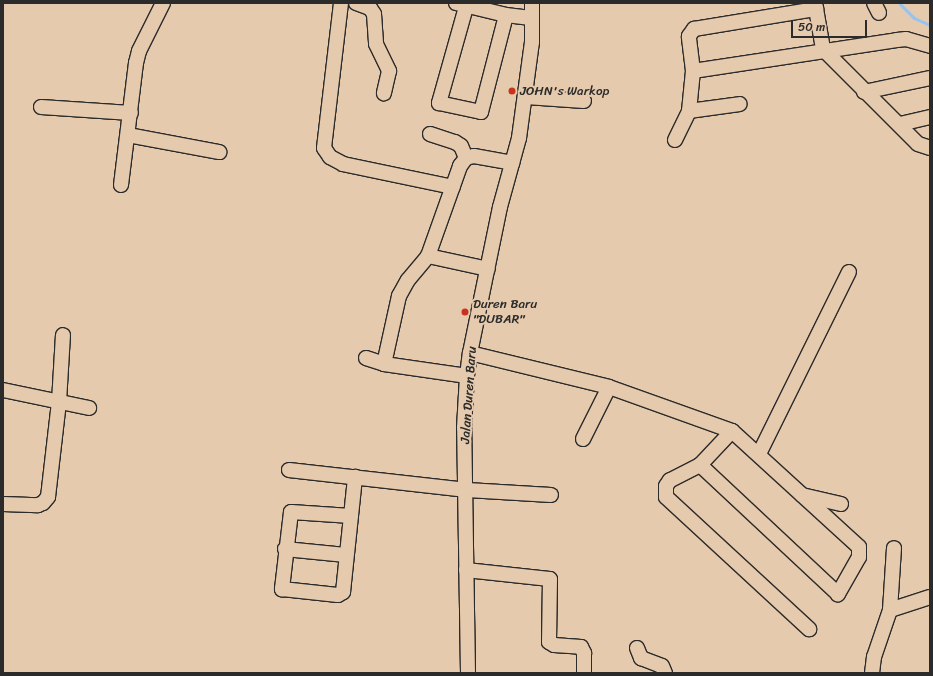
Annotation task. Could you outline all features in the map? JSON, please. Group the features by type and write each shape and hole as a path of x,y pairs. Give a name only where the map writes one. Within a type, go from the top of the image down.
{"street":[{"path":"120,185 138,57 163,3"},
{"path":"341,3 324,148 330,157 343,164 452,187"},
{"path":"356,3 370,8 374,14 376,44 389,71 384,94"},
{"name":"Jalan Duren Baru","path":"468,673 466,570 467,490 464,428 467,376 470,353 526,97 532,42 532,3"},
{"path":"506,15 481,112 439,103 461,5 506,15 531,18"},
{"path":"675,140 689,111 693,71 689,36 694,29 816,6 822,49 864,92 900,124 918,144 930,148"},
{"path":"693,71 822,49 906,39 930,46"},
{"path":"864,92 930,78"},
{"path":"526,97 584,101"},
{"path":"689,111 740,104"},
{"path":"41,108 131,113"},
{"path":"900,124 930,117"},
{"path":"430,134 455,142 461,146 466,158"},
{"path":"128,135 219,152"},
{"path":"384,364 399,296 408,280 428,256 460,166 466,158 480,156 512,163"},
{"path":"428,256 488,269"},
{"path":"759,454 849,272"},
{"path":"3,504 29,506 46,501 59,402 64,335"},
{"path":"470,353 609,387 732,431 759,454 860,549 859,557 838,594 700,465"},
{"path":"366,358 384,364 467,376"},
{"path":"583,439 609,387"},
{"path":"3,390 89,408"},
{"path":"732,431 700,465 670,480 665,490 668,500 809,630"},
{"path":"289,470 467,490 551,495"},
{"path":"351,516 291,512 281,586 286,590 340,594 351,516 355,477"},
{"path":"802,495 841,504"},
{"path":"872,673 874,657 890,610 894,548"},
{"path":"285,549 346,555"},
{"path":"466,570 550,579 549,642 554,645 581,647 584,653 584,673"},
{"path":"890,610 930,597"},
{"path":"637,648 641,658 662,666 665,673"}],"waterway":[{"path":"899,3 914,18 930,25"}],"place":[{"name":"JOHN's Warkop","path":"512,91"},
{"name":"Duren Baru \"DUBAR\"","path":"465,312"}]}
